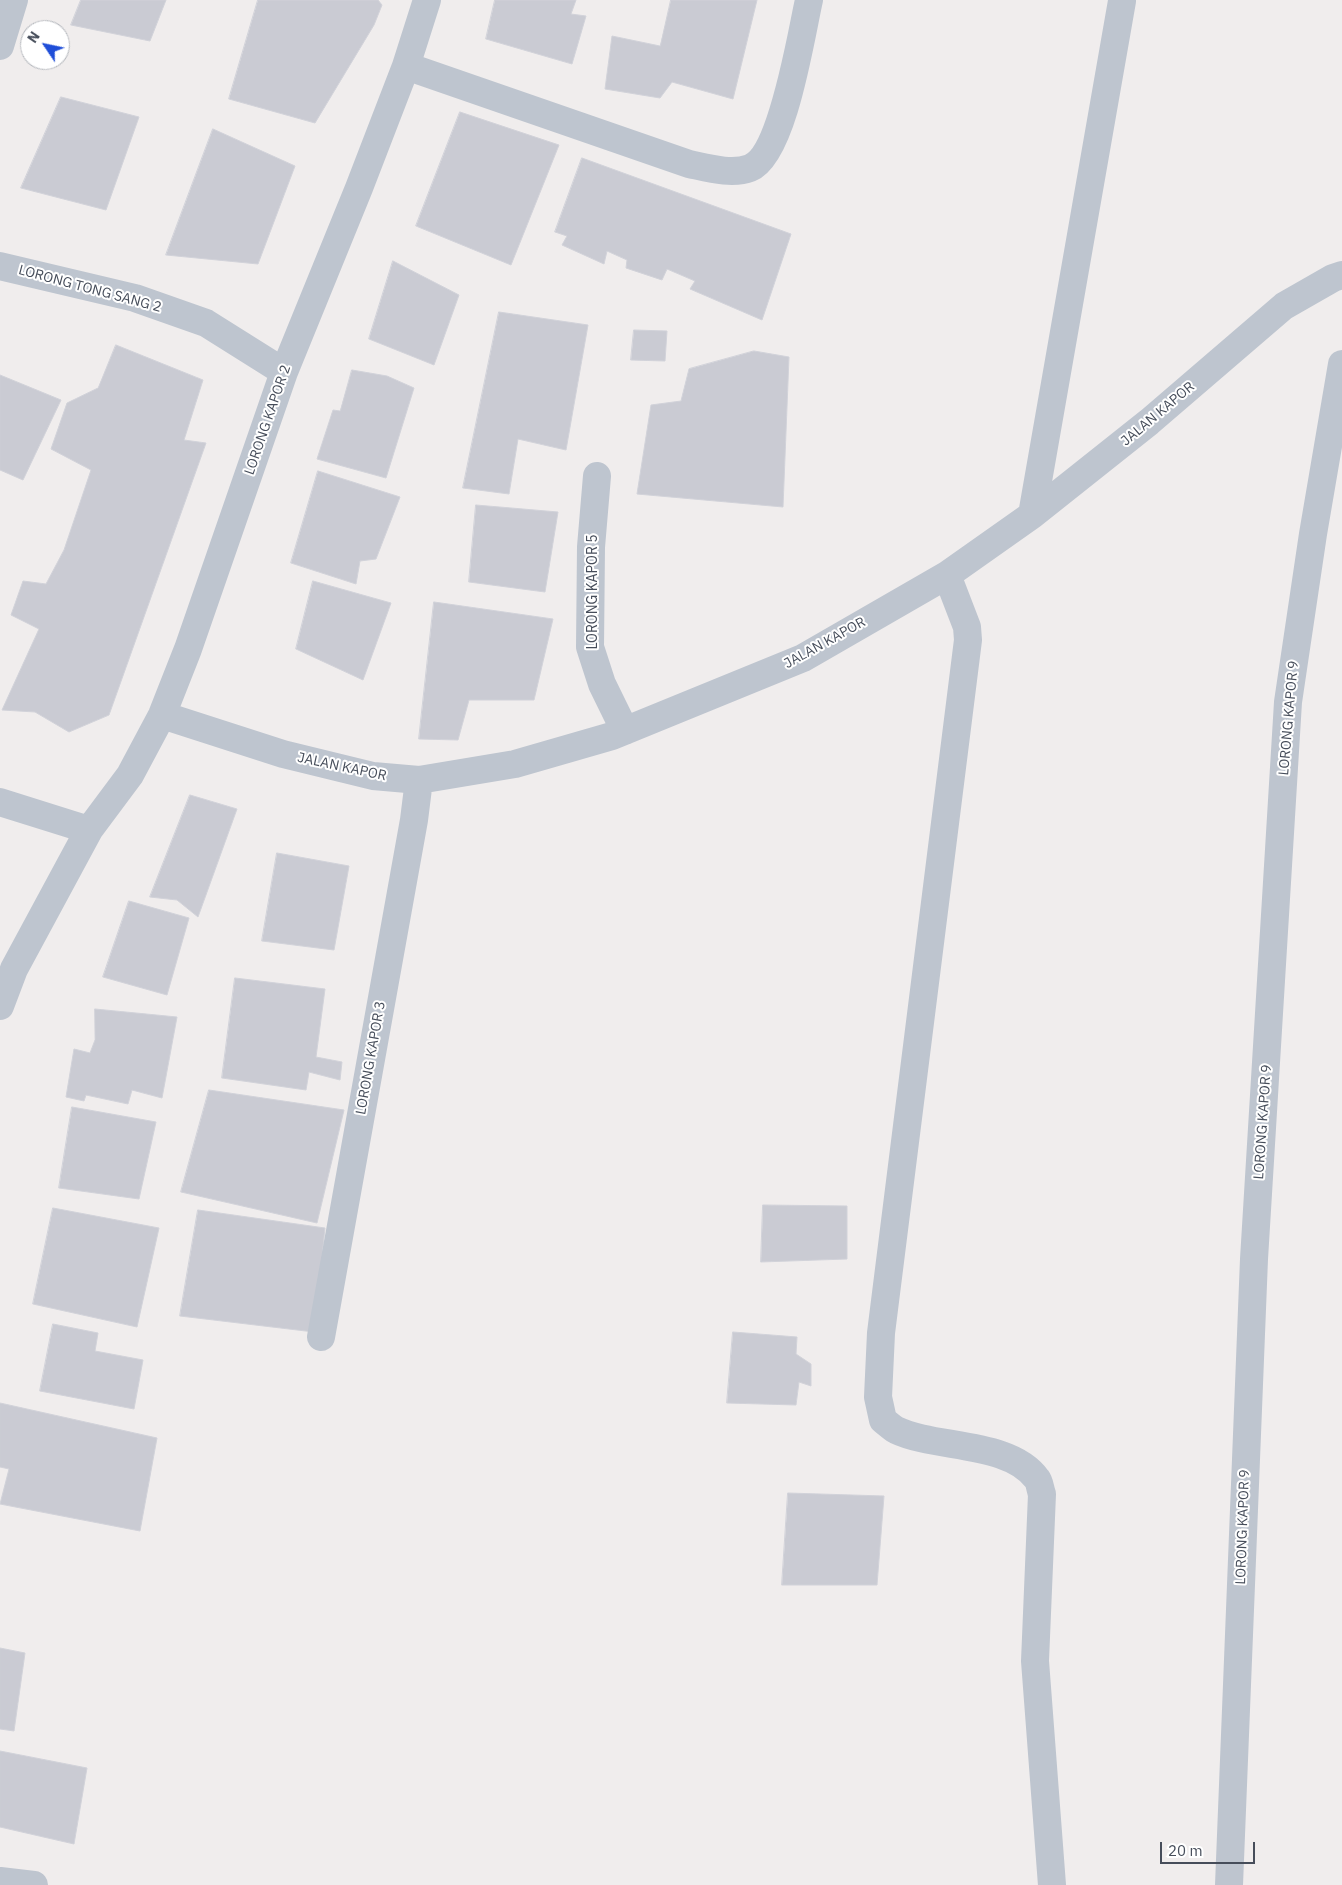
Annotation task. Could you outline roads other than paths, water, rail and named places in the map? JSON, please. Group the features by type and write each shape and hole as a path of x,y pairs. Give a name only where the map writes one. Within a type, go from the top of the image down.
{"street":[{"path":"0,46 14,0"},
{"name":"LORONG KAPOR 2","path":"0,1006 14,969 88,830 130,775 162,716 188,648 284,372 359,188 406,66 427,0"},
{"path":"406,66 689,164 737,171 751,168 763,158 774,139 786,104 809,0"},
{"path":"1032,515 1122,1"},
{"name":"LORONG TONG SANG 2","path":"0,266 135,298 206,323 284,372"},
{"name":"JALAN KAPOR","path":"162,716 283,754 373,776 419,780 516,764 625,730 803,658 947,575 1032,515 1149,422 1284,306 1333,278 1342,275"},
{"name":"LORONG KAPOR 9","path":"1229,1885 1254,1259 1288,702 1313,534 1342,364"},
{"name":"LORONG KAPOR 5","path":"597,476 591,547 590,647 602,684 625,730"},
{"path":"947,575 967,627 968,640 881,1332 878,1397 883,1420 895,1429 923,1439 1008,1457 1020,1463 1038,1480 1042,1494 1035,1661 1052,1885"},
{"name":"LORONG KAPOR 3","path":"321,1337 414,820 419,780"},
{"path":"0,802 88,830"},
{"path":"0,1881 34,1885"}]}
